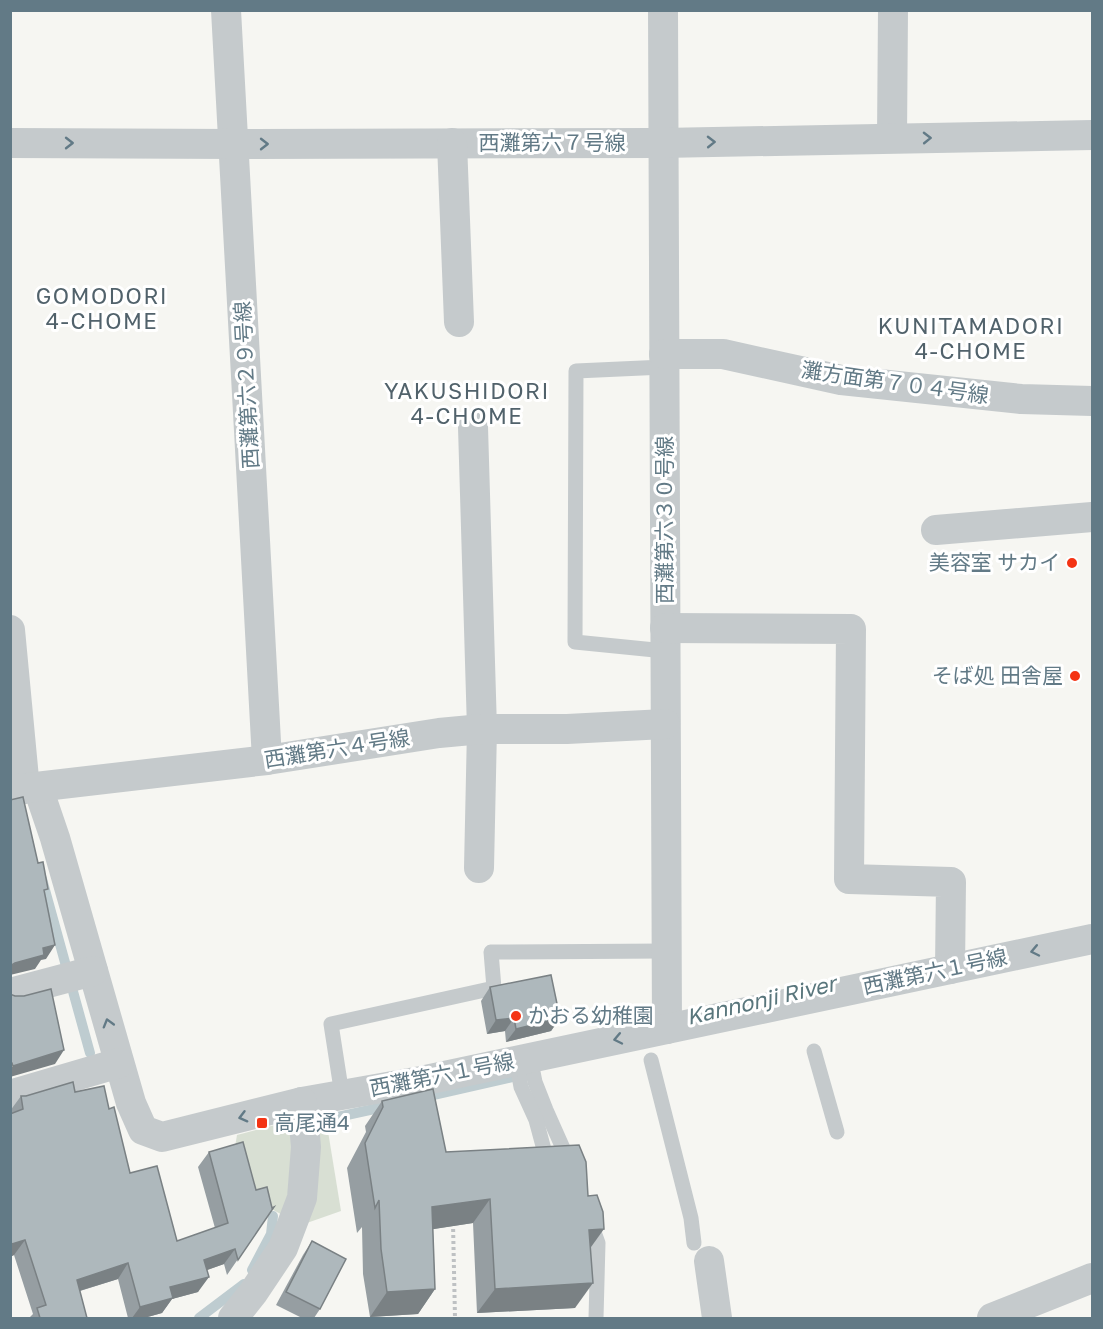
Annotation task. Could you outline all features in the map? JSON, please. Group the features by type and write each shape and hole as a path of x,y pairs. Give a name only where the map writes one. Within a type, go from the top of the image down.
{"street":[{"name":"西灘第六２９号線","path":"226,10 267,760"},
{"name":"西灘第六３０号線","path":"663,10 667,1029"},
{"path":"892,138 893,10"},
{"name":"西灘第六７号線","path":"10,143 662,143 1092,135"},
{"path":"452,143 459,322"},
{"name":"灘方面第７０４号線","path":"664,360 723,354 841,380 1021,399 1092,401"},
{"path":"473,427 482,729 479,868"},
{"path":"936,530 1092,517"},
{"path":"665,640 851,629 849,879 951,882 950,969"},
{"name":"西灘第六１号線","path":"10,630 24,789 55,838 131,1103 143,1130 162,1137 302,1102 421,1081 526,1069 667,1029 1092,939"},
{"name":"西灘第六４号線","path":"24,789 267,760 482,729 567,729 665,724"},
{"path":"10,993 93,971"},
{"path":"10,1095 119,1063"},
{"path":"233,1318 283,1248 302,1198 306,1147 302,1102"},
{"path":"702,1252 717,1318"},
{"path":"992,1318 1092,1278"}],"lane":[{"path":"664,360 576,371 575,642 665,640"},
{"path":"342,1095 331,1024 494,988 491,952 666,951"},
{"path":"814,1051 837,1132"},
{"path":"651,1060 691,1218 702,1252"},
{"path":"526,1069 546,1157"},
{"path":"526,1069 577,1181"},
{"path":"584,1202 598,1243 596,1318"}],"path":[{"path":"453,1218 455,1318"}],"shaded area":[{"path":"325,1113 341,1211 304,1224 310,1115"},
{"path":"294,1120 286,1217 257,1201 235,1147 237,1135"}],"building":[{"path":"23,797 38,863 43,862 48,889 44,890 55,945 43,948 44,955 10,966 10,800"},
{"path":"551,975 560,1018 516,1029 514,1018 496,1020 490,987"},
{"path":"51,989 64,1050 13,1066 10,1063 10,994 24,996"},
{"path":"73,1082 75,1092 104,1086 109,1109 114,1107 130,1173 157,1166 177,1241 228,1223 209,1152 243,1142 256,1190 267,1187 272,1208 274,1207 238,1260 235,1249 204,1260 209,1277 170,1287 173,1298 140,1307 128,1263 77,1280 87,1318 40,1318 37,1308 46,1305 25,1240 12,1244 10,1240 10,1114 23,1109 21,1096"},
{"path":"433,1089 446,1152 579,1145 586,1162 588,1196 597,1195 603,1212 604,1229 589,1230 593,1283 495,1289 490,1199 432,1207 435,1289 387,1292 381,1249 379,1200 375,1208 365,1143 383,1107 382,1101"},
{"path":"312,1241 346,1259 320,1309 286,1292"}],"waterway":[{"path":"42,879 90,1053"},
{"name":"Kannonji River","path":"421,1098 526,1074"},
{"name":"Kannonji River","path":"333,1118 388,1106"},
{"name":"Kannonji River","path":"252,1270 271,1234 273,1216"},
{"name":"Kannonji River","path":"199,1318 244,1284"}],"place":[{"name":"美容室 サカイ","path":"1072,563"},
{"name":"そば処 田舎屋","path":"1075,676"},
{"name":"かおる幼稚園","path":"516,1016"},
{"name":"高尾通4","path":"262,1123"}],"district":[{"name":"GOMODORI 4-CHOME","path":"102,308"},
{"name":"KUNITAMADORI 4-CHOME","path":"971,338"},
{"name":"YAKUSHIDORI 4-CHOME","path":"467,404"}]}
